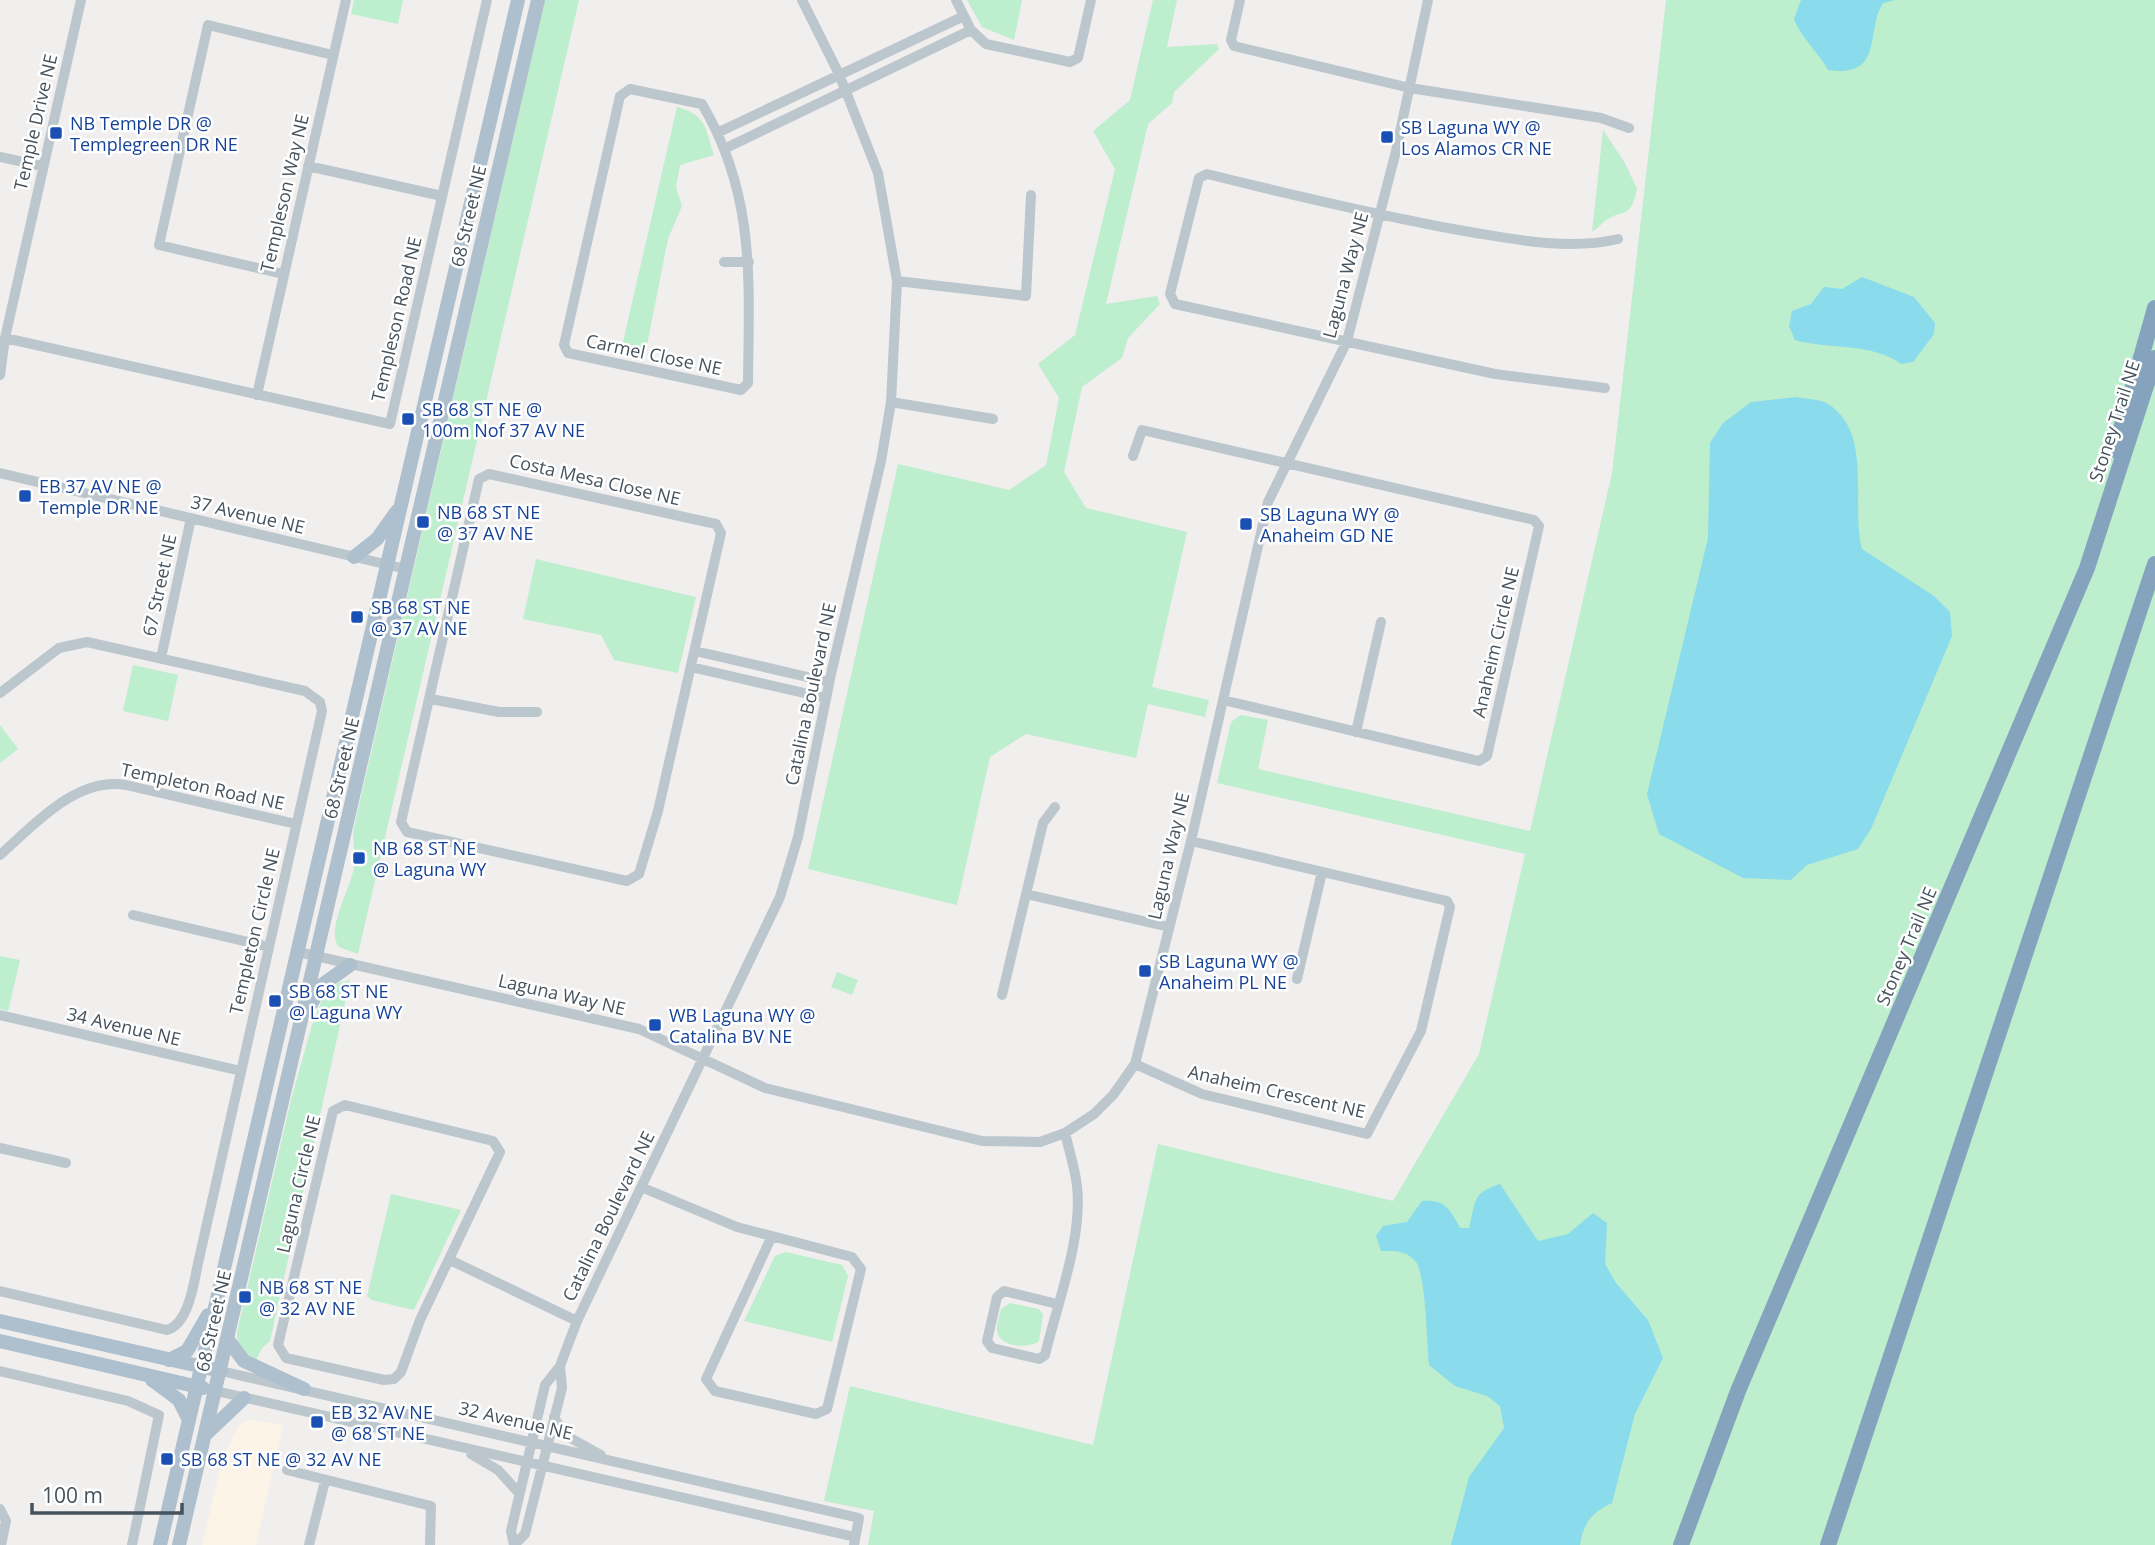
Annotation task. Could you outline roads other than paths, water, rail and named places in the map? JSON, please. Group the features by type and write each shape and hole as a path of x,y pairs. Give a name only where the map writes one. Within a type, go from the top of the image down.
{"highway":[{"path":"2087,568 2124,412 2155,308"},
{"name":"Stoney Trail NE","path":"1681,1545 1738,1391 2087,568 2155,358"},
{"path":"1828,1545 2155,564"}],"main road":[{"name":"68 Street NE","path":"160,1545 518,0"},
{"name":"68 Street NE","path":"179,1545 304,1017 538,0"},
{"path":"354,557 377,539 402,504"},
{"path":"304,1017 322,985 350,965"},
{"path":"169,1360 187,1350 217,1298"},
{"name":"32 Avenue NE","path":"0,1321 221,1371"},
{"path":"228,1340 244,1362 304,1389"},
{"path":"0,1341 216,1391"},
{"path":"139,1373 179,1400 189,1420"},
{"path":"204,1436 244,1398"}],"street":[{"name":"Temple Drive NE","path":"0,375 5,338 42,166 81,0"},
{"name":"Templeson Way NE","path":"257,395 346,0"},
{"name":"Templeson Road NE","path":"5,338 390,424 487,0"},
{"name":"Catalina Boulevard NE","path":"514,1545 511,1531 518,1492 545,1385 560,1366 577,1321 780,898 798,837 829,682 878,474 891,402 897,281 878,173 839,74 802,0"},
{"path":"956,0 971,30 986,44 1070,62 1078,58 1091,0"},
{"path":"1240,0 1230,40 1234,47 1410,88 1601,118 1629,128"},
{"name":"Laguna Way NE","path":"298,952 639,1029 765,1087 982,1140 1040,1142 1065,1133 1094,1114 1114,1095 1135,1064 1191,841 1261,527 1268,502 1347,341 1410,88 1428,0"},
{"path":"719,132 776,108 839,74 964,16"},
{"path":"283,274 159,245 208,25 334,55"},
{"path":"726,148 783,122 845,88 971,30"},
{"name":"Carmel Close NE","path":"630,89 702,104 719,132 726,148 747,229 748,383 741,390 568,353 564,345 620,96 630,89"},
{"path":"0,157 42,166"},
{"path":"308,166 442,196"},
{"path":"1605,388 1495,374 1175,304 1170,294 1199,178 1207,174 1379,216 1497,236 1568,245 1592,245 1618,239"},
{"path":"897,281 1026,296 1031,195"},
{"path":"724,262 749,262"},
{"path":"891,402 993,419"},
{"path":"1133,456 1142,430 1288,461"},
{"name":"Anaheim Circle NE","path":"1223,700 1479,761 1487,756 1539,526 1534,520 1288,461"},
{"name":"37 Avenue NE","path":"0,473 406,569"},
{"name":"Costa Mesa Close NE","path":"489,474 716,524 721,533 691,667 658,811 639,874 627,881 407,832 401,822 479,479 489,474"},
{"name":"67 Street NE","path":"160,659 191,518"},
{"path":"1356,732 1381,622"},
{"name":"Templeton Circle NE","path":"0,693 43,658 71,644 88,642 305,691 320,702 322,712 190,1295 175,1327 167,1330 0,1291"},
{"path":"695,651 829,682"},
{"path":"691,667 826,698"},
{"path":"430,699 499,712 537,712"},
{"name":"Templeton Road NE","path":"0,855 33,826 87,787 101,783 126,785 296,824"},
{"path":"1002,995 1043,823 1055,807"},
{"name":"Anaheim Crescent NE","path":"1135,1064 1202,1094 1367,1134 1421,1031 1450,907 1447,901 1191,841"},
{"path":"1297,979 1322,872"},
{"path":"1026,894 1169,927"},
{"path":"133,915 269,947"},
{"name":"34 Avenue NE","path":"0,1015 241,1071"},
{"name":"Laguna Circle NE","path":"345,1105 493,1141 500,1152 450,1260 420,1320 401,1372 394,1379 384,1380 286,1358 278,1345 332,1111 337,1107 345,1105"},
{"path":"1057,1304 1004,1291 997,1297 987,1342 992,1348 1039,1359 1045,1355 1078,1220 1077,1185 1065,1133"},
{"path":"0,1148 66,1163"},
{"path":"641,1187 707,1216 771,1238 852,1257 861,1269 827,1409 816,1414 715,1391 706,1378 771,1238"},
{"path":"450,1260 577,1321"},
{"name":"Catalina Boulevard NE","path":"514,1545 525,1534 562,1388 560,1366"},
{"path":"0,1371 128,1401 159,1415 132,1545"},
{"name":"32 Avenue NE","path":"221,1371 859,1518 855,1541"},
{"path":"216,1391 855,1541"},
{"path":"554,1417 572,1440 619,1464"},
{"path":"445,1444 489,1464 518,1492"},
{"path":"287,1470 431,1506 430,1545"},
{"path":"309,1545 325,1481"},
{"path":"0,1509 6,1521 1,1545"}],"water":[{"path":"1801,0 1895,0 1883,3 1866,60 1858,67 1846,71 1828,70 1800,32 1794,19"},
{"path":"1862,277 1914,297 1935,323 1934,334 1913,362 1901,364 1890,357 1864,349 1795,340 1789,326 1792,311 1811,304 1824,287 1842,289"},
{"path":"1796,397 1825,402 1842,417 1851,433 1858,471 1862,549 1934,596 1950,612 1952,636 1871,829 1858,849 1807,865 1791,880 1743,878 1659,834 1647,794 1708,538 1710,443 1723,423 1751,402"},
{"path":"1500,1184 1538,1241 1568,1234 1593,1213 1607,1223 1605,1264 1616,1283 1648,1320 1663,1358 1635,1414 1612,1503 1590,1519 1583,1530 1580,1545 1451,1545 1469,1477 1504,1428 1500,1406 1487,1396 1455,1386 1429,1365 1424,1295 1416,1262 1409,1255 1400,1252 1381,1251 1376,1236 1383,1226 1407,1222 1422,1201 1441,1204 1450,1211 1460,1228 1469,1228 1479,1195"}],"place":[{"name":"NB Temple DR @ Templegreen DR NE","path":"56,133"},
{"name":"SB Laguna WY @ Los Alamos CR NE","path":"1387,137"},
{"name":"SB 68 ST NE @ 100m Nof 37 AV NE","path":"408,419"},
{"name":"EB 37 AV NE @ Temple DR NE","path":"25,496"},
{"name":"NB 68 ST NE @ 37 AV NE","path":"423,522"},
{"name":"SB Laguna WY @ Anaheim GD NE","path":"1246,524"},
{"name":"SB 68 ST NE @ 37 AV NE","path":"357,617"},
{"name":"NB 68 ST NE @ Laguna WY","path":"359,858"},
{"name":"SB Laguna WY @ Anaheim PL NE","path":"1145,971"},
{"name":"SB 68 ST NE @ Laguna WY","path":"275,1001"},
{"name":"WB Laguna WY @ Catalina BV NE","path":"655,1025"},
{"name":"NB 68 ST NE @ 32 AV NE","path":"245,1297"},
{"name":"EB 32 AV NE @ 68 ST NE","path":"317,1422"},
{"name":"SB 68 ST NE @ 32 AV NE","path":"167,1459"}]}
